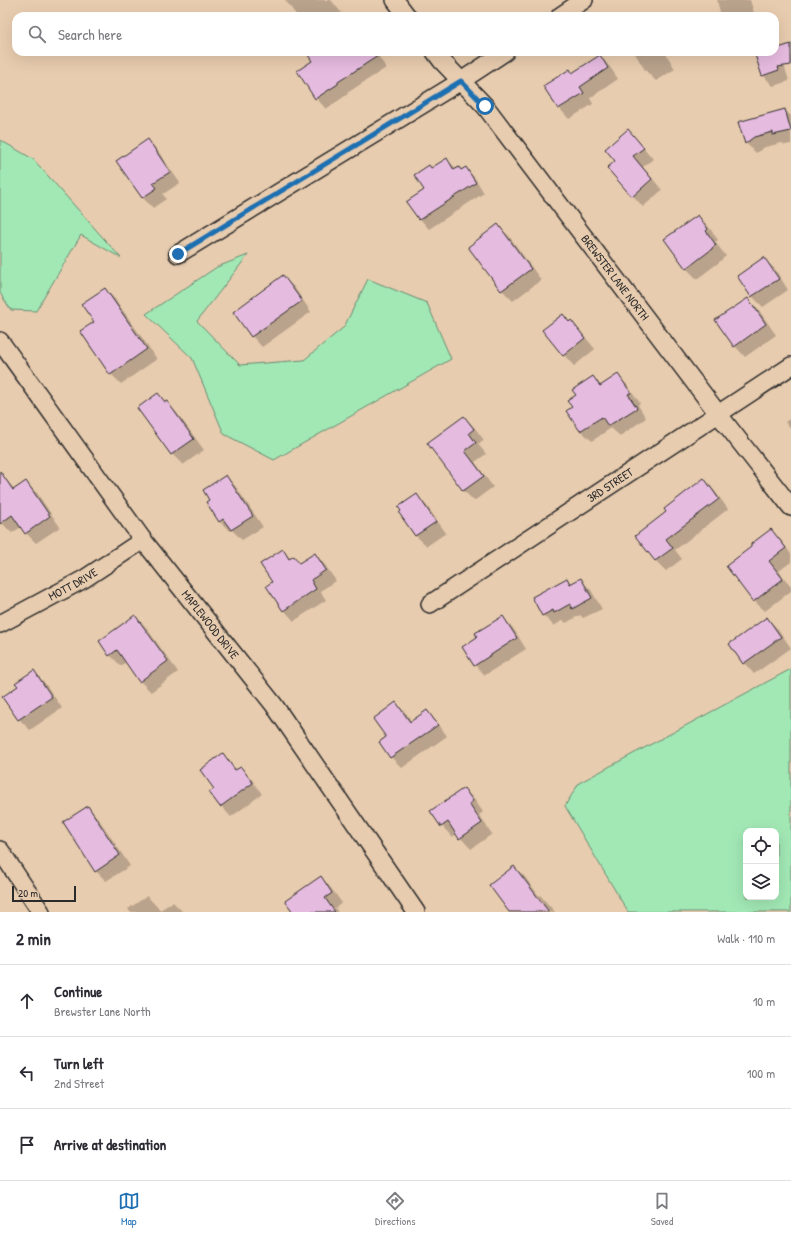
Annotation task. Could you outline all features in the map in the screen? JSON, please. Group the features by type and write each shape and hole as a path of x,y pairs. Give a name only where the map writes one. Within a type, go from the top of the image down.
{"street":[{"path":"395,0 404,12"},
{"path":"566,12 584,0"},
{"name":"BREWSTER LANE NORTH","path":"439,56 485,106 719,415 791,507"},
{"path":"178,254 461,81 499,56"},
{"name":"MAPLEWOOD DRIVE","path":"0,341 143,540 274,705 416,912"},
{"name":"3RD STREET","path":"430,604 719,415 791,366"},
{"name":"MOTT DRIVE","path":"0,624 84,579 143,540"},
{"path":"0,850 41,912"}],"green space":[{"path":"0,140 33,159 121,258 81,235 36,311 11,310 0,293"},
{"path":"248,255 197,321 240,365 304,360 344,327 368,279 427,303 451,359 274,460 224,434 192,358 146,314 217,267"},
{"path":"791,669 791,912 628,912 565,806 579,783"}],"building":[{"path":"791,44 791,65 778,67 779,70 762,76 755,56 779,56 779,48"},
{"path":"309,56 378,56 315,99 297,71 312,61"},
{"path":"598,56 601,56 608,68 580,87 584,93 558,109 543,86 570,69 572,73"},
{"path":"785,109 791,131 773,135 773,132 754,137 745,144 738,122"},
{"path":"628,129 644,148 633,156 652,179 632,197 607,168 615,161 605,149"},
{"path":"148,139 170,172 153,183 157,188 142,198 116,161"},
{"path":"447,158 454,170 459,167 461,170 466,167 476,183 419,220 406,202 424,190 414,175 429,165 431,168"},
{"path":"698,215 708,229 706,231 716,245 686,269 664,239"},
{"path":"498,224 531,269 501,291 468,247"},
{"path":"764,257 779,279 751,297 737,276"},
{"path":"283,275 302,301 251,337 233,312"},
{"path":"105,288 147,349 110,375 80,331 94,322 81,304"},
{"path":"748,298 766,324 734,347 715,320"},
{"path":"563,314 569,322 571,320 585,338 563,356 542,330"},
{"path":"618,374 631,393 628,394 637,408 608,426 602,417 580,431 566,411 572,407 567,401 576,395 572,390 593,376 600,386"},
{"path":"158,393 165,402 167,401 194,439 171,455 137,408"},
{"path":"464,416 474,429 469,433 476,443 465,451 484,476 463,491 427,443"},
{"path":"0,471 13,490 26,481 50,516 25,534 12,515 0,524"},
{"path":"226,475 253,516 231,530 223,519 219,522 206,502 209,500 203,490"},
{"path":"704,478 719,499 666,539 673,548 655,561 635,536 666,512 664,509"},
{"path":"417,494 436,522 415,536 399,513 401,511 398,507"},
{"path":"771,529 786,548 769,561 783,579 753,602 726,566 751,547 751,544"},
{"path":"283,549 289,559 294,556 299,563 315,553 326,570 311,580 316,589 283,611 266,586 272,582 260,564"},
{"path":"567,578 570,584 581,578 592,598 572,609 570,604 554,613 553,610 542,616 532,597"},
{"path":"135,615 168,661 139,682 117,650 109,656 99,641"},
{"path":"503,616 517,638 474,666 462,647 477,637 475,633"},
{"path":"767,617 781,637 743,664 729,644"},
{"path":"34,670 52,697 18,720 2,697 18,686 15,683"},
{"path":"396,702 410,722 427,710 438,725 390,758 379,742 386,737 373,719"},
{"path":"223,753 235,770 241,767 253,783 220,807 209,792 214,789 200,770"},
{"path":"464,788 473,801 469,804 482,823 459,839 448,822 441,827 430,811"},
{"path":"88,806 120,855 95,872 63,822"},
{"path":"514,866 549,912 509,912 489,885"},
{"path":"321,876 332,893 325,898 335,912 293,912 285,901"}],"route":[{"path":"178,254 461,81 485,106"}]}
